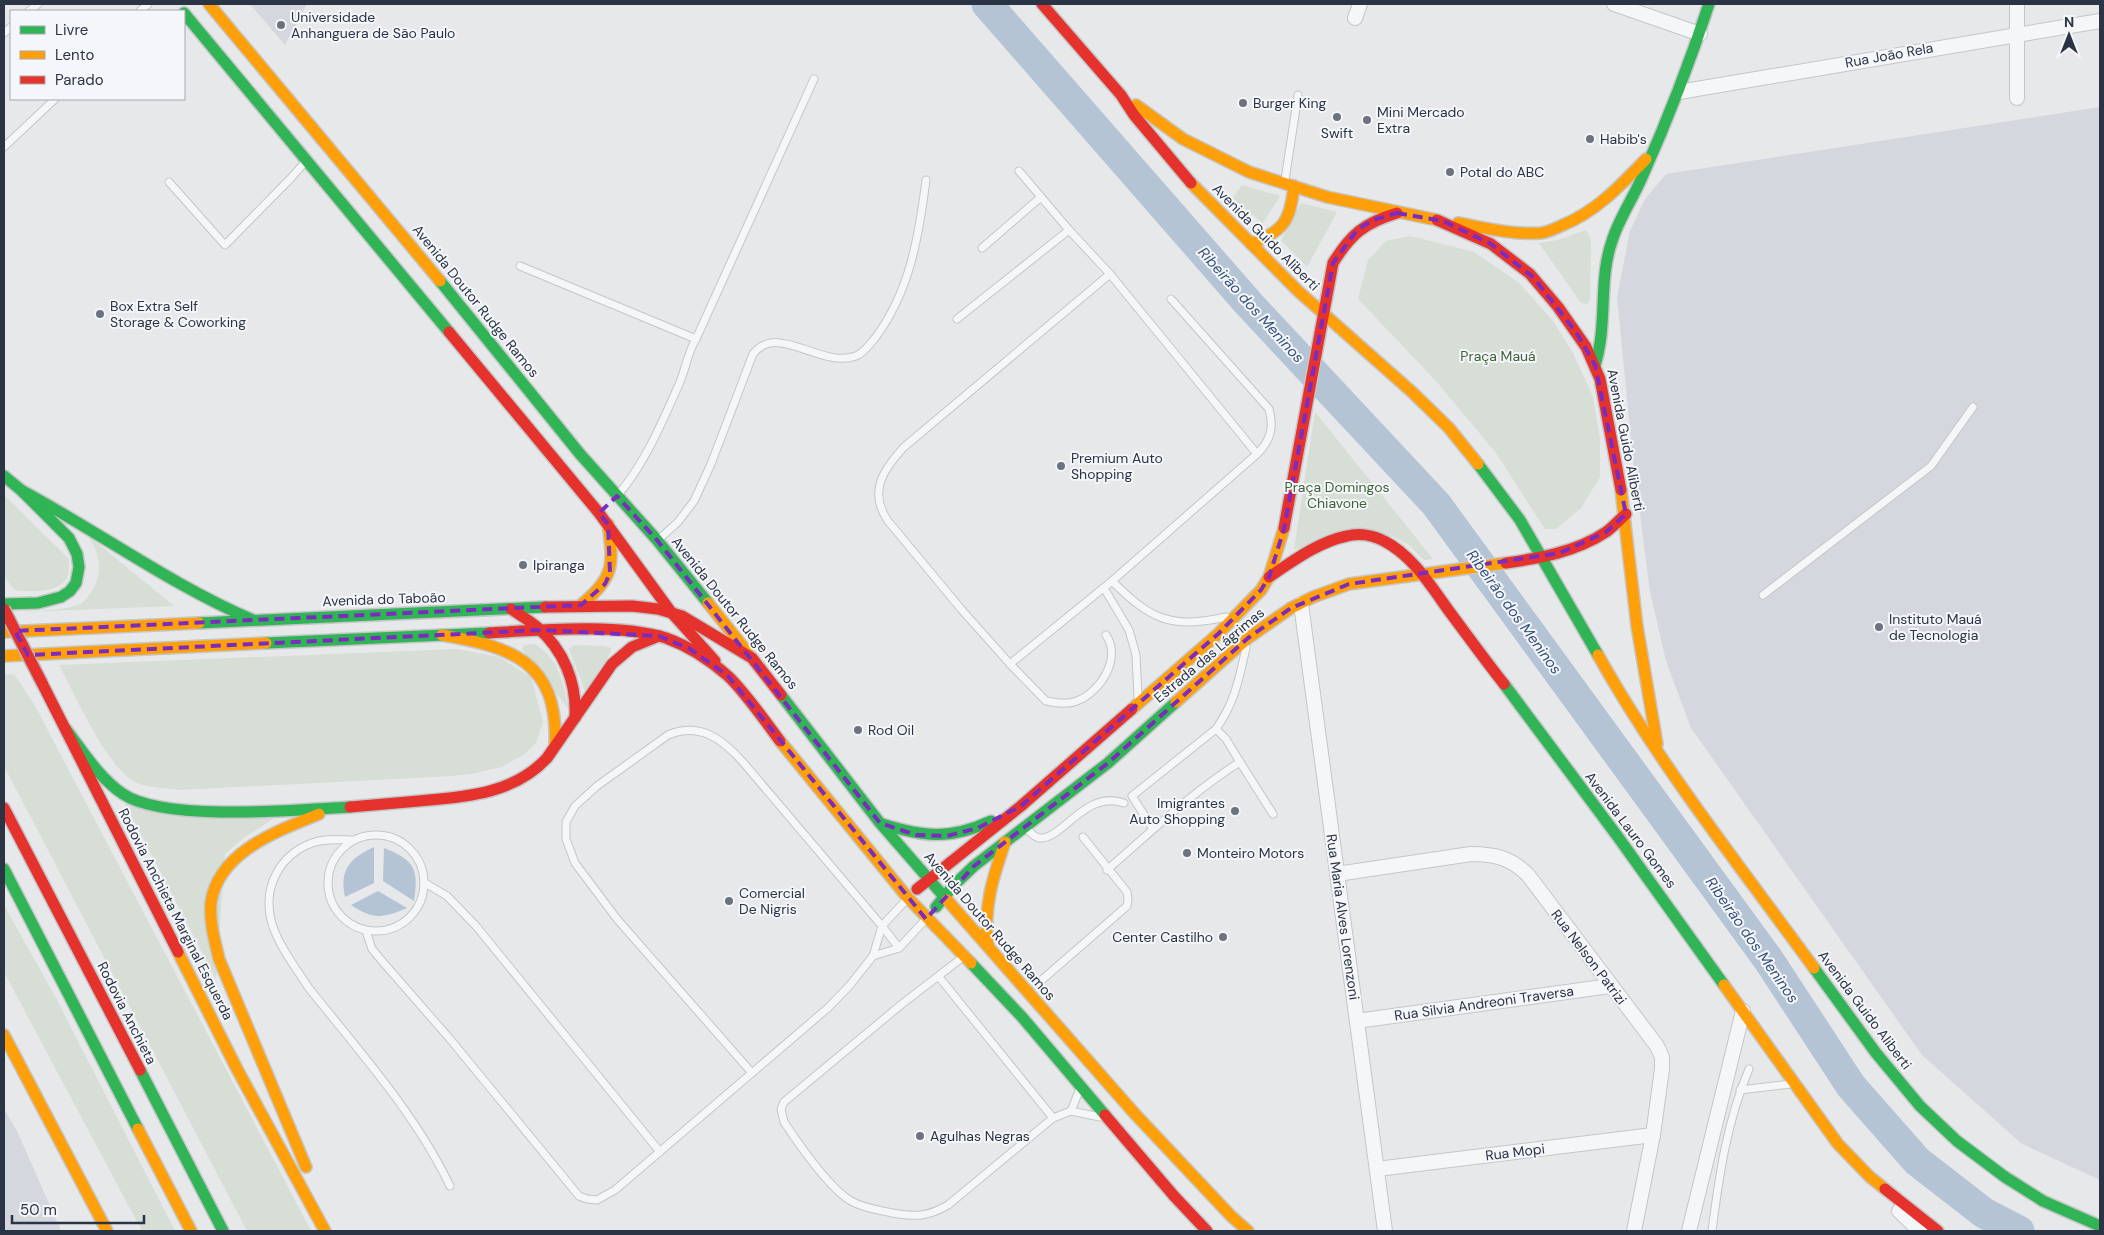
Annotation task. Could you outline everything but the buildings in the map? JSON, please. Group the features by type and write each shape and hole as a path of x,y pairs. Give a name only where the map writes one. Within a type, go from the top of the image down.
{"main road":[{"name":"Avenida Doutor Rudge Ramos","path":"209,4 355,178 608,504 608,524 671,612 728,676 908,898 1022,1017 1080,1087 1207,1231"},
{"name":"Avenida Guido Aliberti","path":"1042,4 1121,95 1139,121 1189,181 1298,291 1412,392 1449,428 1489,478 1543,556 1624,701 1659,754 1876,1053 1920,1106 1958,1141 2005,1177 2042,1201 2100,1226"},
{"path":"1595,365 1600,348 1605,270 1609,249 1615,232 1644,175 1679,92 1709,4"},
{"name":"Avenida Doutor Rudge Ramos","path":"185,14 306,161 608,504 657,540 752,658 880,823 1135,1114 1231,1216 1248,1231"},
{"name":"Avenida Guido Aliberti","path":"1121,95 1183,139 1249,172 1327,196 1397,213 1444,221 1491,244 1530,274 1576,332 1595,365 1609,419 1626,514 1638,626 1659,754"},
{"path":"1444,221 1507,232 1543,233 1574,222 1594,210 1652,153"},
{"path":"1251,244 1271,237 1280,230 1288,218 1289,185"},
{"name":"Estrada das Lágrimas","path":"908,898 928,879 1021,806 1239,614 1261,590 1269,577 1284,529 1334,263 1346,241 1357,230 1372,220 1397,213"},
{"path":"4,476 21,490 73,543 79,559 79,575 68,592 57,599 4,604"},
{"path":"21,490 97,533 178,585 219,606 253,620"},
{"name":"Estrada das Lágrimas","path":"926,918 974,866 1026,828 1108,763 1248,638 1282,614 1324,592 1349,584 1422,575 1560,553 1606,532 1626,514"},
{"path":"581,605 605,584 610,573 612,551 608,524"},
{"name":"Avenida Lauro Gomes","path":"1269,577 1319,546 1344,536 1377,537 1391,543 1406,556 1618,837 1838,1144 1870,1177 1938,1231"},
{"name":"Avenida do Taboão","path":"4,632 581,605 640,606 671,612 691,620 752,658"},
{"name":"Rodovia Anchieta Marginal Esquerda","path":"4,609 237,1068 325,1231"},
{"path":"511,609 541,630 555,646 570,676 575,693 575,718"},
{"path":"4,656 541,630 596,630 659,636 690,650 728,676"},
{"path":"442,635 493,645 523,659 531,665 541,677 548,691 554,717 555,745"},
{"path":"65,728 113,786 130,798 158,807 198,811 331,809 450,797 496,790 530,774 543,763 605,674 620,656 638,643 659,636"},
{"path":"880,823 916,835 947,836 978,828 1021,806"},
{"name":"Rodovia Anchieta","path":"4,808 223,1231"},
{"path":"331,809 270,836 238,855 221,873 212,897 210,915 212,938 219,958 333,1231"},
{"path":"988,945 984,925 986,904 1005,842"},
{"path":"4,869 190,1231"},
{"path":"4,1035 107,1231"},
{"path":"9,1072 43,1112"}],"street":[{"path":"1356,18 1360,4"},
{"path":"1614,4 1700,34"},
{"path":"2017,4 2017,98"},
{"name":"Rua João Rela","path":"1679,92 2100,21"},
{"name":"Rua Maria Alves Lorenzoni","path":"1301,604 1385,1231"},
{"name":"Rua Nelson Patrizi","path":"1337,874 1471,854 1489,854 1503,857 1517,864 1528,875 1657,1046 1662,1057 1653,1135 1634,1231"},
{"name":"Rua Silvia Andreoni Traversa","path":"1357,1021 1610,986"},
{"path":"1690,1231 1743,1011"},
{"name":"Rua Mopi","path":"1377,1169 1653,1135"},
{"path":"1870,1177 1896,1209 1920,1231"}],"lane":[{"path":"608,504 629,483 652,442 681,380 691,348 814,79"},
{"path":"1289,185 1298,95"},
{"path":"4,147 54,100"},
{"path":"169,182 225,245 306,161"},
{"path":"1019,171 1069,230 1110,274 1257,454"},
{"path":"657,540 678,522 694,501 711,464 753,354 759,346 769,342 779,342 823,356 842,359 857,356 867,348 880,331 900,296 908,271 921,222 926,180"},
{"path":"982,248 1041,197"},
{"path":"957,320 1069,230"},
{"path":"520,266 696,339"},
{"path":"1106,635 1110,643 1110,666 1105,677 1090,693 1076,702 1046,701 1036,693 961,609 888,521 880,510 878,497 880,480 889,464 904,447 1110,274"},
{"path":"1010,664 1104,588 1257,454 1265,446 1272,432 1272,420 1269,410 1171,299"},
{"path":"1763,595 1931,466 1973,407"},
{"path":"1112,581 1136,604 1158,618 1179,622 1207,621 1239,614"},
{"path":"1104,588 1129,630 1136,655 1139,702"},
{"path":"1153,830 1132,796 1216,728 1229,711 1239,681 1248,638"},
{"path":"1216,728 1226,740 1273,814"},
{"path":"752,1073 617,919 575,863 566,839 566,822 575,806 596,786 668,735 679,730 696,731 712,736 727,745 899,948"},
{"path":"1107,870 1225,771 1240,762"},
{"path":"1026,828 1036,838 1050,836 1079,814 1100,802 1110,800 1124,803"},
{"path":"354,840 338,854 332,863 328,879 329,895 333,905 342,918 366,931 388,930 407,921 420,904 425,883 420,862 406,845 397,840 376,835 354,840 313,842 292,854 280,867 272,881 268,902 271,922 294,966 308,987 417,1126 436,1156 450,1186"},
{"path":"1036,985 1127,906 1126,892 1083,837"},
{"path":"425,883 447,896 476,926 660,1152"},
{"path":"366,931 372,948 382,961 450,1039 579,1196 597,1200 615,1190 829,1007 850,985 873,956 882,926 908,898"},
{"path":"873,956 899,948 926,918"},
{"path":"963,957 902,1004 784,1102 780,1109 780,1114 793,1136 836,1188 850,1201 880,1210 927,1215 948,1205 1053,1118 1071,1111 1107,1118"},
{"path":"939,977 1053,1118"},
{"path":"1712,1231 1722,1159 1740,1090 1749,1069"},
{"path":"1740,1090 1794,1084"},
{"path":"1071,1111 1080,1087"},
{"path":"64,1149 84,1205"}],"highlighted area":[{"path":"1397,213 1443,221 1491,244 1533,277 1576,332 1595,365 1626,514 1606,532 1560,553 1349,584 1291,608 1248,638 1108,763 974,866 926,919 728,676 690,649 659,636 541,630 28,655 15,631 581,605 605,584 610,573 608,524 599,513 617,496 657,540 880,823 916,835 947,836 978,828 1021,806 1218,634 1261,590 1269,577 1284,529 1333,263 1357,230 1373,220"}],"shaded area":[{"name":"Universidade Anhanguera de São Paulo","path":"250,4 307,4 285,45"},
{"name":"Instituto Mauá de Tecnologia","path":"2100,107 2100,1180 2022,1144 1922,1055 1691,728 1666,661 1650,592 1633,459 1617,297 1630,231 1645,199 1666,174"},
{"path":"4,1109 18,1133 61,1231 4,1231"}],"green space":[{"path":"1242,185 1280,196 1263,223 1232,199"},
{"path":"1301,203 1337,212 1307,267 1281,240"},
{"path":"1586,230 1591,240 1590,300 1587,304 1581,303 1539,243 1558,240"},
{"name":"Praça Mauá","path":"1410,236 1474,252 1519,283 1553,321 1573,353 1593,397 1600,439 1600,477 1581,508 1556,529 1545,529 1496,453 1436,381 1358,299 1368,260 1386,241"},
{"name":"Praça Domingos Chiavone","path":"1315,412 1433,559 1424,560 1409,545 1393,536 1294,549"},
{"path":"4,495 69,559 68,575 59,586 45,590 14,590 4,576"},
{"path":"86,534 174,606 24,612 72,607 80,604 88,597 96,584 99,562 95,547"},
{"path":"535,644 544,651 555,665 562,681 569,710 522,649 524,645"},
{"path":"574,645 605,646 611,648 611,652 585,691 569,649"},
{"path":"457,649 499,657 531,677 543,722 536,743 526,753 502,767 452,776 179,790 142,785 126,776 115,764 93,730 59,665"},
{"path":"14,674 34,704 311,1231 247,1231 4,766 4,675"},
{"path":"123,800 273,819 245,837 225,854 216,979"},
{"path":"4,905 57,1000 175,1231 142,1231 4,972"}],"water":[{"path":"374,847 374,883 345,897 344,879 348,866 358,856"},
{"path":"384,848 408,861 412,867 416,880 414,901 383,881"},
{"path":"378,891 407,908 392,914 379,916 366,913 351,905"}],"waterway":[{"name":"Ribeirão dos Meninos","path":"987,4 1249,304 1436,504 1768,959 1851,1086 1917,1161 1984,1213 2019,1231"}],"traffic: fast":[{"path":"1595,365 1601,334 1605,271 1612,241 1661,133 1709,4"},
{"path":"185,14 449,332"},
{"path":"440,281 580,454 657,540 708,603"},
{"path":"1478,464 1520,520 1598,655"},
{"path":"4,476 21,490 69,538 77,554 79,567 76,583 70,591 61,597 38,603 4,604"},
{"path":"21,490 164,575 253,620"},
{"path":"199,623 545,607"},
{"path":"266,643 489,633"},
{"path":"1504,684 1618,837 1724,985"},
{"path":"781,695 880,823 947,900"},
{"path":"936,907 954,885 974,866 1108,763 1176,702"},
{"path":"65,728 106,780 123,794 142,803 199,811 233,812 350,807"},
{"path":"882,824 924,834 950,834 991,821"},
{"path":"4,869 138,1129"},
{"path":"971,963 1022,1017 1105,1115"},
{"path":"1814,968 1876,1053 1920,1106 1957,1141 2005,1177 2043,1201 2100,1226"},
{"path":"140,1070 223,1231"}],"traffic: slow":[{"path":"209,4 440,281"},
{"path":"1136,105 1183,139 1249,172 1327,197 1437,220"},
{"path":"1458,223 1520,233 1550,231 1598,205 1618,188 1646,159"},
{"path":"1191,183 1298,291 1412,392 1449,428 1478,464"},
{"path":"1251,244 1271,234 1283,223 1290,208 1294,186"},
{"path":"1621,490 1637,626 1657,744"},
{"path":"581,605 600,586 609,570 611,550 608,524"},
{"path":"1132,709 1218,634 1261,590 1269,577 1284,528"},
{"path":"1176,702 1248,638 1291,608 1313,597 1349,584 1506,563"},
{"path":"708,603 748,653"},
{"path":"4,632 199,623"},
{"path":"442,635 490,646 510,653 526,663 539,677 549,694 554,717 555,745"},
{"path":"4,656 266,643"},
{"path":"1598,655 1674,776 1814,968"},
{"path":"780,741 908,898 971,963"},
{"path":"306,1167 219,959 211,917 211,902 216,884 225,869 238,856 269,836 319,814"},
{"path":"988,945 988,905 993,880 1005,842"},
{"path":"947,900 1135,1114 1231,1216 1248,1231"},
{"path":"178,952 237,1069 325,1231"},
{"path":"1724,985 1838,1144 1870,1177 1885,1189"},
{"path":"4,1035 107,1231"},
{"path":"138,1129 191,1231"}],"traffic: jam":[{"path":"1042,4 1121,95 1134,115 1191,183"},
{"path":"1284,528 1333,263 1346,244 1359,231 1376,221 1397,213"},
{"path":"1437,220 1491,244 1530,274 1558,307 1586,347 1600,379 1621,490"},
{"path":"449,332 599,513 671,612 715,661"},
{"path":"1506,563 1545,556 1582,545 1606,532 1626,514"},
{"path":"1269,577 1306,553 1336,539 1352,535 1371,536 1380,539 1403,554 1420,572 1504,684"},
{"path":"545,607 632,606 658,609 682,616 752,658 781,695"},
{"path":"4,609 42,683"},
{"path":"511,609 537,627 555,646 571,680 574,692 575,718"},
{"path":"489,633 555,629 603,629 626,630 666,638 699,654 728,676 748,698 780,741"},
{"path":"350,807 471,795 488,792 520,779 547,758 612,664 632,647 659,636"},
{"path":"42,683 178,952"},
{"path":"917,889 1021,806 1132,709"},
{"path":"4,808 140,1070"},
{"path":"1105,1115 1174,1196 1207,1231"},
{"path":"1885,1189 1938,1231"}],"place":[{"name":"Universidade Anhanguera de São Paulo","path":"281,25"},
{"name":"Burger King","path":"1243,103"},
{"name":"Swift","path":"1337,117"},
{"name":"Mini Mercado Extra","path":"1367,120"},
{"name":"Habib's","path":"1590,139"},
{"name":"Potal do ABC","path":"1450,172"},
{"name":"Box Extra Self Storage & Coworking","path":"100,314"},
{"name":"Premium Auto Shopping","path":"1061,466"},
{"name":"Ipiranga","path":"523,565"},
{"name":"Instituto Mauá de Tecnologia","path":"1879,627"},
{"name":"Rod Oil","path":"858,730"},
{"name":"Imigrantes Auto Shopping","path":"1235,811"},
{"name":"Monteiro Motors","path":"1187,853"},
{"name":"Comercial De Nigris","path":"729,901"},
{"name":"Center Castilho","path":"1223,937"},
{"name":"Agulhas Negras","path":"920,1136"}]}
